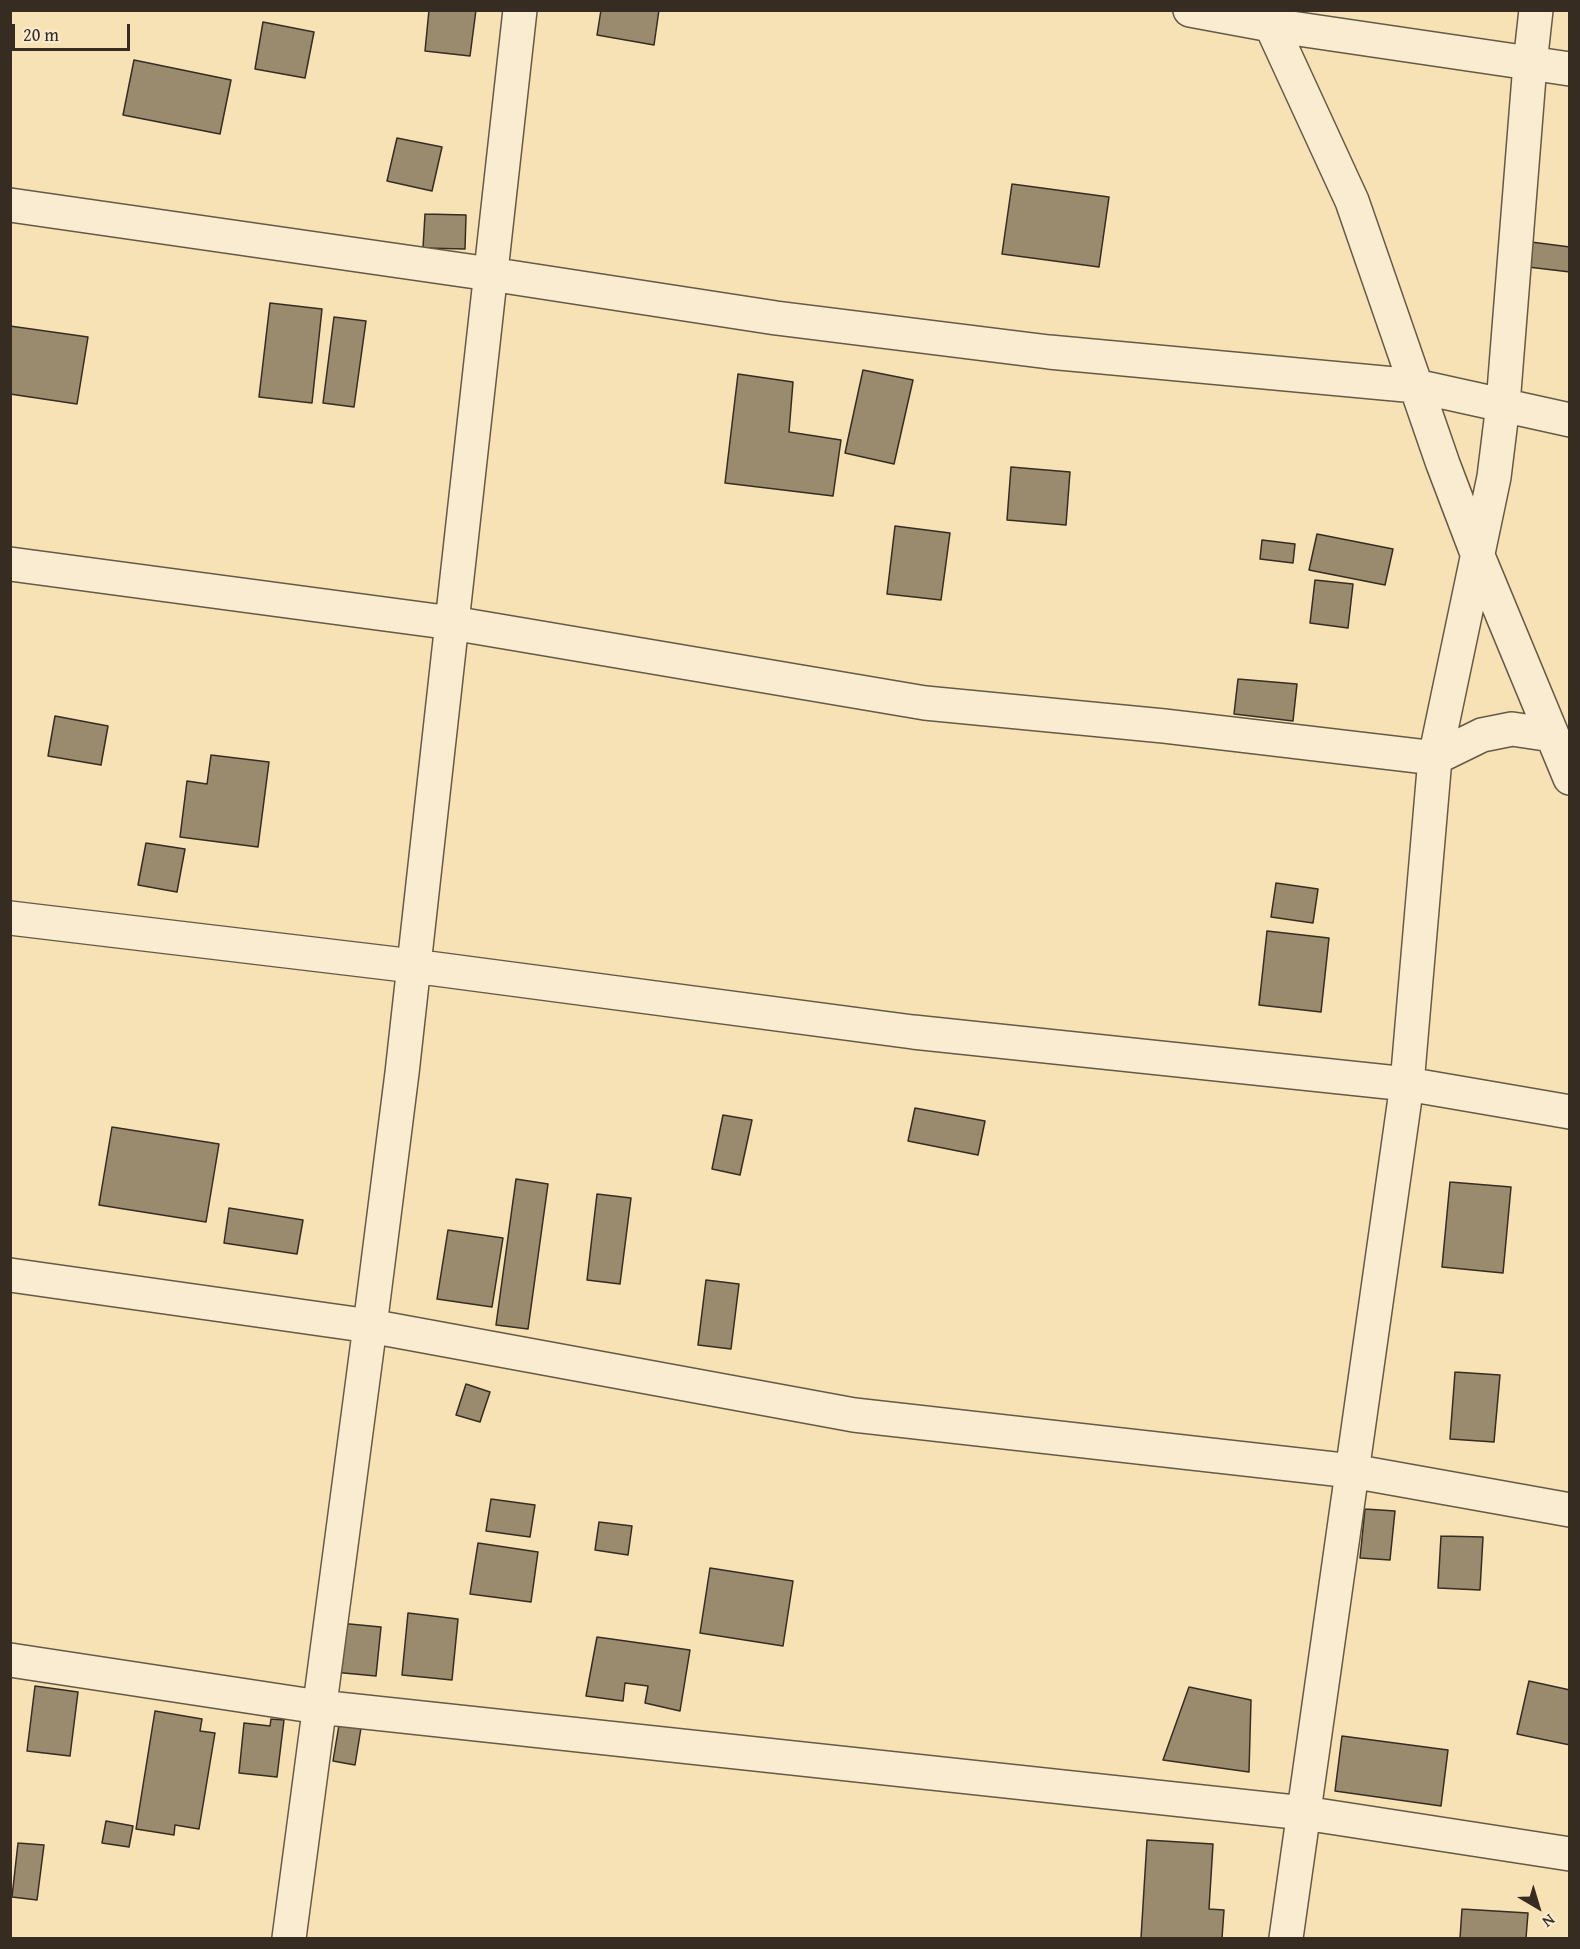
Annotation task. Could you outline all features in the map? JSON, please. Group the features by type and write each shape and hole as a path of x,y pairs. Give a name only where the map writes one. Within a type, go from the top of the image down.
{"street":[{"path":"289,1938 370,1326 413,966 520,10"},
{"path":"1190,10 1269,18 1569,69"},
{"path":"1286,1938 1407,1084 1435,758 1494,477 1503,404 1536,10"},
{"path":"1269,18 1352,201 1443,464 1569,778"},
{"path":"10,205 776,318 1037,350 1416,386 1569,420"},
{"path":"10,564 452,623 925,703 1164,726 1435,758 1482,735 1502,730 1512,729 1552,735"},
{"path":"10,918 413,966 913,1032 1407,1084 1569,1112"},
{"path":"10,1275 370,1326 854,1414 1352,1471 1569,1510"},
{"path":"10,1660 319,1707 1304,1813 1569,1854"}],"building":[{"path":"429,10 476,10 470,56 425,51"},
{"path":"601,10 659,10 654,45 597,35"},
{"path":"263,22 314,32 305,78 255,69"},
{"path":"134,60 231,80 220,134 123,115"},
{"path":"397,138 442,147 432,191 387,181"},
{"path":"1012,184 1109,197 1099,267 1002,254"},
{"path":"425,214 466,215 465,249 423,248"},
{"path":"1531,242 1570,247 1570,272 1528,267"},
{"path":"270,303 322,309 312,403 259,397"},
{"path":"334,317 366,321 354,407 323,403"},
{"path":"10,326 88,337 77,404 10,394"},
{"path":"863,370 913,380 894,464 845,453"},
{"path":"738,374 793,382 789,432 841,440 833,496 725,483"},
{"path":"1011,467 1070,472 1066,525 1007,520"},
{"path":"895,526 950,533 941,600 887,594"},
{"path":"1317,534 1393,549 1385,585 1309,570"},
{"path":"1262,540 1295,544 1293,563 1260,559"},
{"path":"1315,580 1353,584 1348,628 1310,623"},
{"path":"1238,679 1297,684 1293,721 1234,714"},
{"path":"55,716 108,726 101,765 48,756"},
{"path":"211,755 269,762 258,847 180,837 187,781 207,784"},
{"path":"146,843 185,849 177,892 138,885"},
{"path":"1276,883 1318,889 1313,923 1271,917"},
{"path":"1267,931 1329,938 1321,1012 1259,1005"},
{"path":"915,1108 985,1121 978,1155 908,1141"},
{"path":"723,1115 752,1120 740,1175 712,1169"},
{"path":"112,1127 219,1144 206,1222 99,1205"},
{"path":"516,1179 548,1184 528,1329 496,1325"},
{"path":"1450,1182 1511,1187 1503,1273 1442,1267"},
{"path":"597,1194 631,1198 620,1284 587,1280"},
{"path":"229,1208 303,1220 297,1254 224,1243"},
{"path":"448,1230 503,1238 492,1307 437,1299"},
{"path":"706,1280 739,1284 731,1349 698,1345"},
{"path":"1455,1372 1500,1375 1494,1442 1450,1439"},
{"path":"466,1384 490,1392 480,1422 456,1415"},
{"path":"491,1499 535,1505 530,1537 486,1531"},
{"path":"1365,1509 1395,1511 1390,1560 1360,1558"},
{"path":"599,1522 632,1526 628,1555 595,1550"},
{"path":"1441,1536 1483,1537 1480,1590 1438,1588"},
{"path":"478,1543 538,1552 531,1602 470,1594"},
{"path":"710,1568 793,1581 783,1646 700,1633"},
{"path":"408,1613 458,1619 452,1680 402,1675"},
{"path":"339,1623 381,1627 376,1676 333,1672"},
{"path":"597,1637 690,1650 680,1711 645,1703 648,1686 625,1683 623,1701 586,1696"},
{"path":"1529,1681 1570,1690 1570,1745 1517,1734"},
{"path":"35,1686 78,1692 70,1756 27,1751"},
{"path":"1189,1687 1251,1700 1249,1772 1163,1760"},
{"path":"155,1711 202,1719 200,1731 215,1733 199,1829 175,1825 174,1835 136,1829"},
{"path":"271,1719 284,1720 277,1777 239,1773 244,1723 270,1726"},
{"path":"339,1725 361,1728 355,1765 333,1761"},
{"path":"1342,1736 1448,1750 1441,1806 1335,1791"},
{"path":"106,1821 133,1826 129,1847 102,1843"},
{"path":"1147,1840 1213,1844 1209,1909 1224,1910 1222,1938 1141,1938"},
{"path":"18,1843 44,1845 37,1900 12,1897"},
{"path":"1462,1909 1528,1913 1526,1938 1460,1938"}]}
